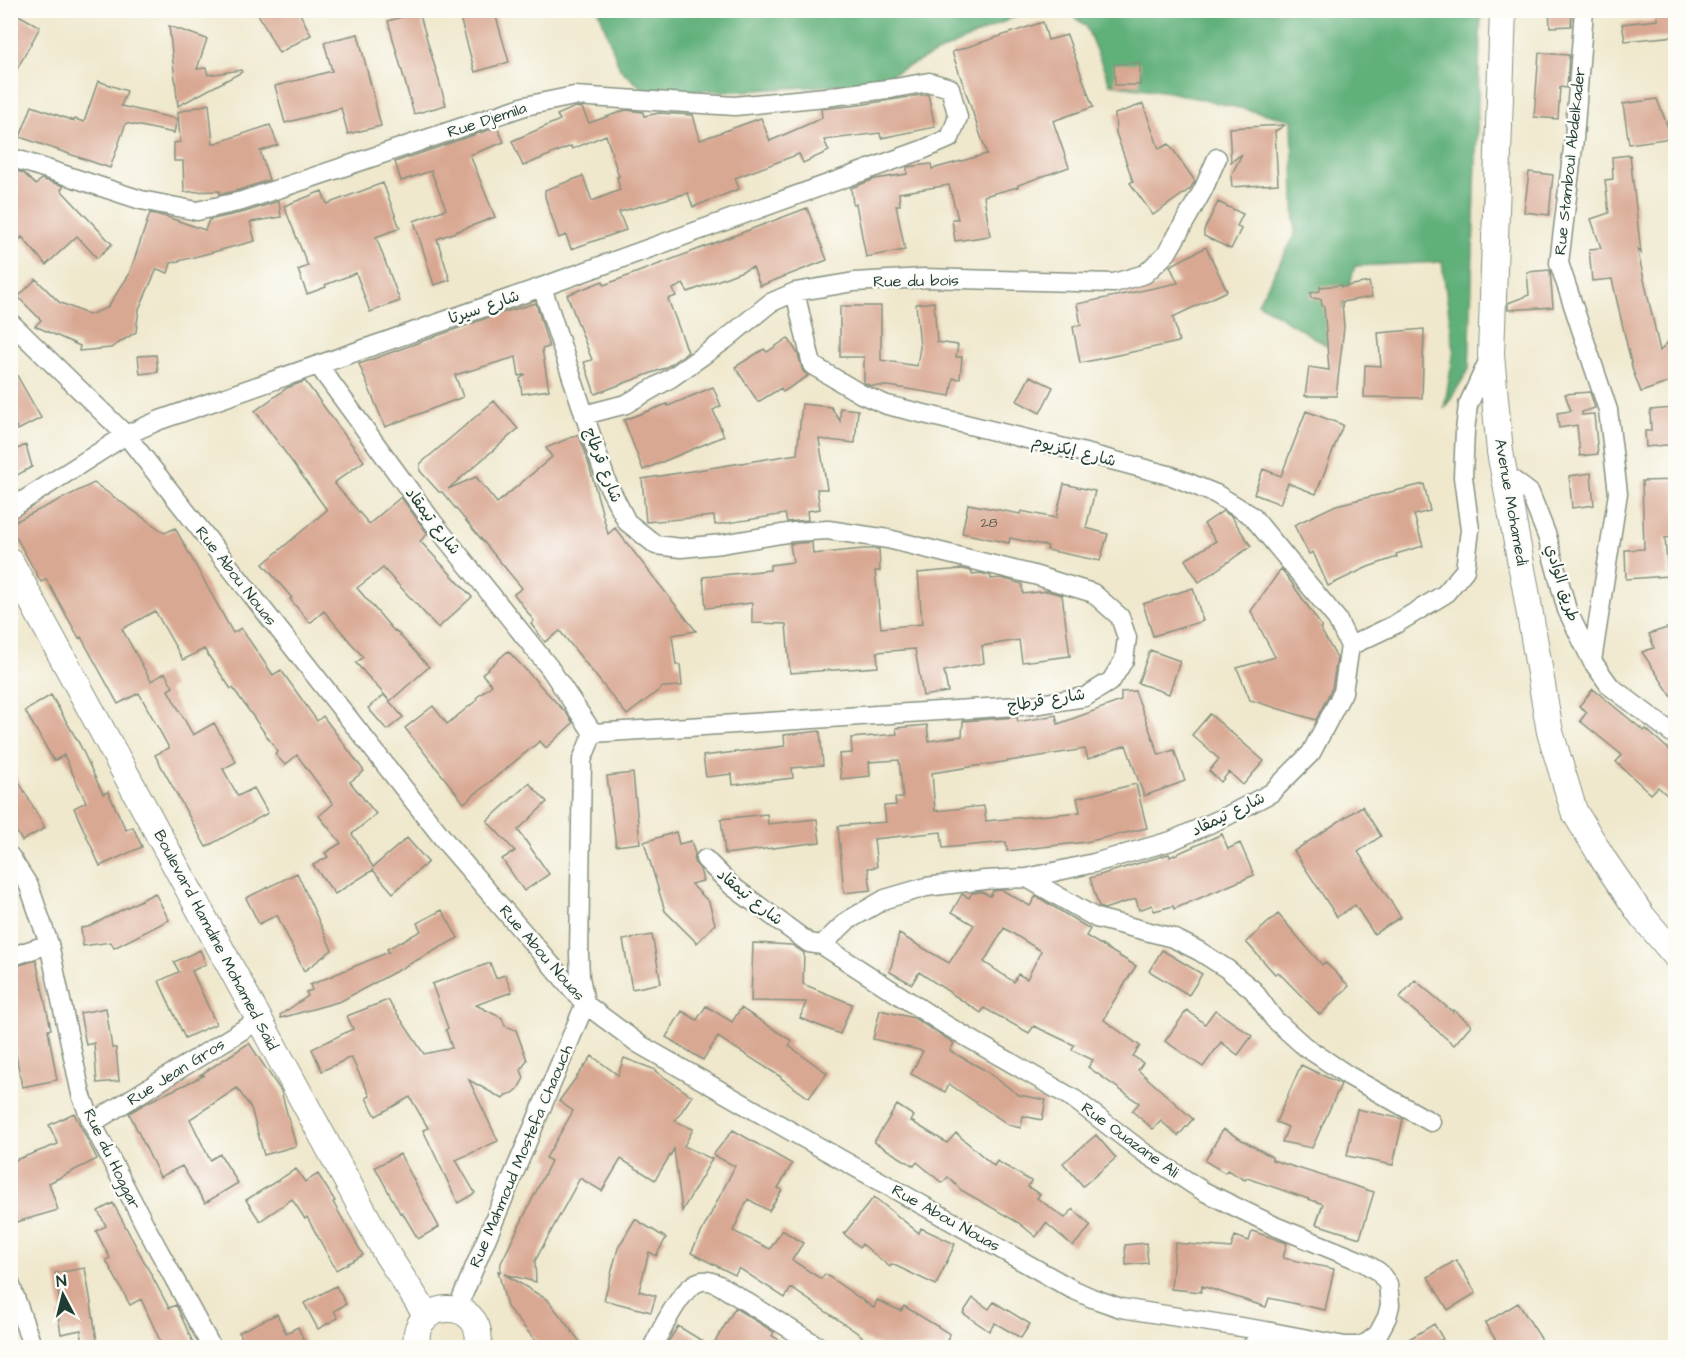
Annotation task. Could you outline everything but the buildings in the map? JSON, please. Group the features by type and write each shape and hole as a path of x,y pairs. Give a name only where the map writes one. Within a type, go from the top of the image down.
{"main road":[{"name":"Avenue Mohamedi","path":"1503,10 1491,355 1500,452 1550,732 1574,811 1642,916 1676,956"},
{"name":"Boulevard Hamdine Mohamed Saïd","path":"10,561 386,1253 427,1316"},
{"path":"418,1347 417,1334 421,1324 436,1310 446,1308 466,1313 473,1320 478,1329 478,1347"}],"street":[{"name":"Rue Stamboul Abdelkader","path":"1584,10 1574,139 1559,263 1608,410 1618,493 1592,661"},
{"name":"Rue Djemila","path":"10,157 141,200 196,211 242,201 525,106 574,96 735,106 895,88 928,82 950,88 958,117"},
{"name":"شارع سيرتا","path":"10,509 126,435 160,420 542,287 922,150 950,138 958,117"},
{"name":"Rue du bois","path":"584,415 626,404 662,383 725,340 770,303 795,292 854,282 924,278 1114,283 1145,273 1167,253 1203,190 1217,158"},
{"name":"شارع قرطاج","path":"542,287 607,483 627,522 656,545 681,549 793,532 828,530 888,539 1034,575 1093,593 1120,617 1127,638 1124,660 1111,681 1085,697 1032,705 593,733"},
{"name":"شارع إيكزيوم","path":"795,292 812,365 861,394 887,405 1172,476 1216,494 1252,516 1336,618 1350,646"},
{"name":"Rue Abou Nouas","path":"10,322 126,435 449,846 585,1004 649,1049 1070,1288 1092,1298 1121,1308 1346,1346 1370,1345"},
{"path":"1350,646 1394,625 1444,594 1465,570 1470,530 1464,477 1468,405 1491,355"},
{"name":"شارع تيمقاد","path":"318,365 432,520 549,667 593,733"},
{"name":"طريق الوادي","path":"1505,474 1530,493 1547,536 1567,610 1592,661 1610,686 1676,736"},
{"name":"شارع تيمقاد","path":"705,859 732,886 808,943 822,945 847,921 885,899 926,887 1026,878 1094,863 1171,841 1271,793 1311,753 1343,693 1350,646"},
{"path":"585,1004 579,954 582,760 593,733"},
{"name":"Rue du Hoggar","path":"10,856 29,886 49,944 81,1094 92,1123 212,1347"},
{"path":"1026,878 1096,918 1173,938 1199,951 1227,969 1253,990 1274,1019 1304,1046 1349,1076 1431,1122"},
{"path":"10,957 49,944"},
{"name":"Rue Ouazane Ali","path":"822,945 944,1024 1074,1099 1143,1152 1203,1191 1277,1227 1363,1262 1379,1272 1388,1284 1390,1305 1388,1317 1370,1345"},
{"name":"Rue Mahmoud Mostefa Chaouch","path":"457,1309 585,1004"},
{"name":"Rue Jean Gros","path":"92,1123 259,1020"},
{"path":"652,1347 681,1296 701,1281 714,1282 821,1347"},
{"path":"10,1283 33,1347"},
{"path":"1250,1347 1266,1331"}],"green space":[{"path":"599,11 1027,11 872,83 742,91 644,90 620,69"},
{"path":"1066,11 1481,11 1469,369 1444,409 1454,351 1442,262 1355,266 1331,348 1258,303 1295,235 1292,120 1169,92 1110,84 1086,26"}]}
